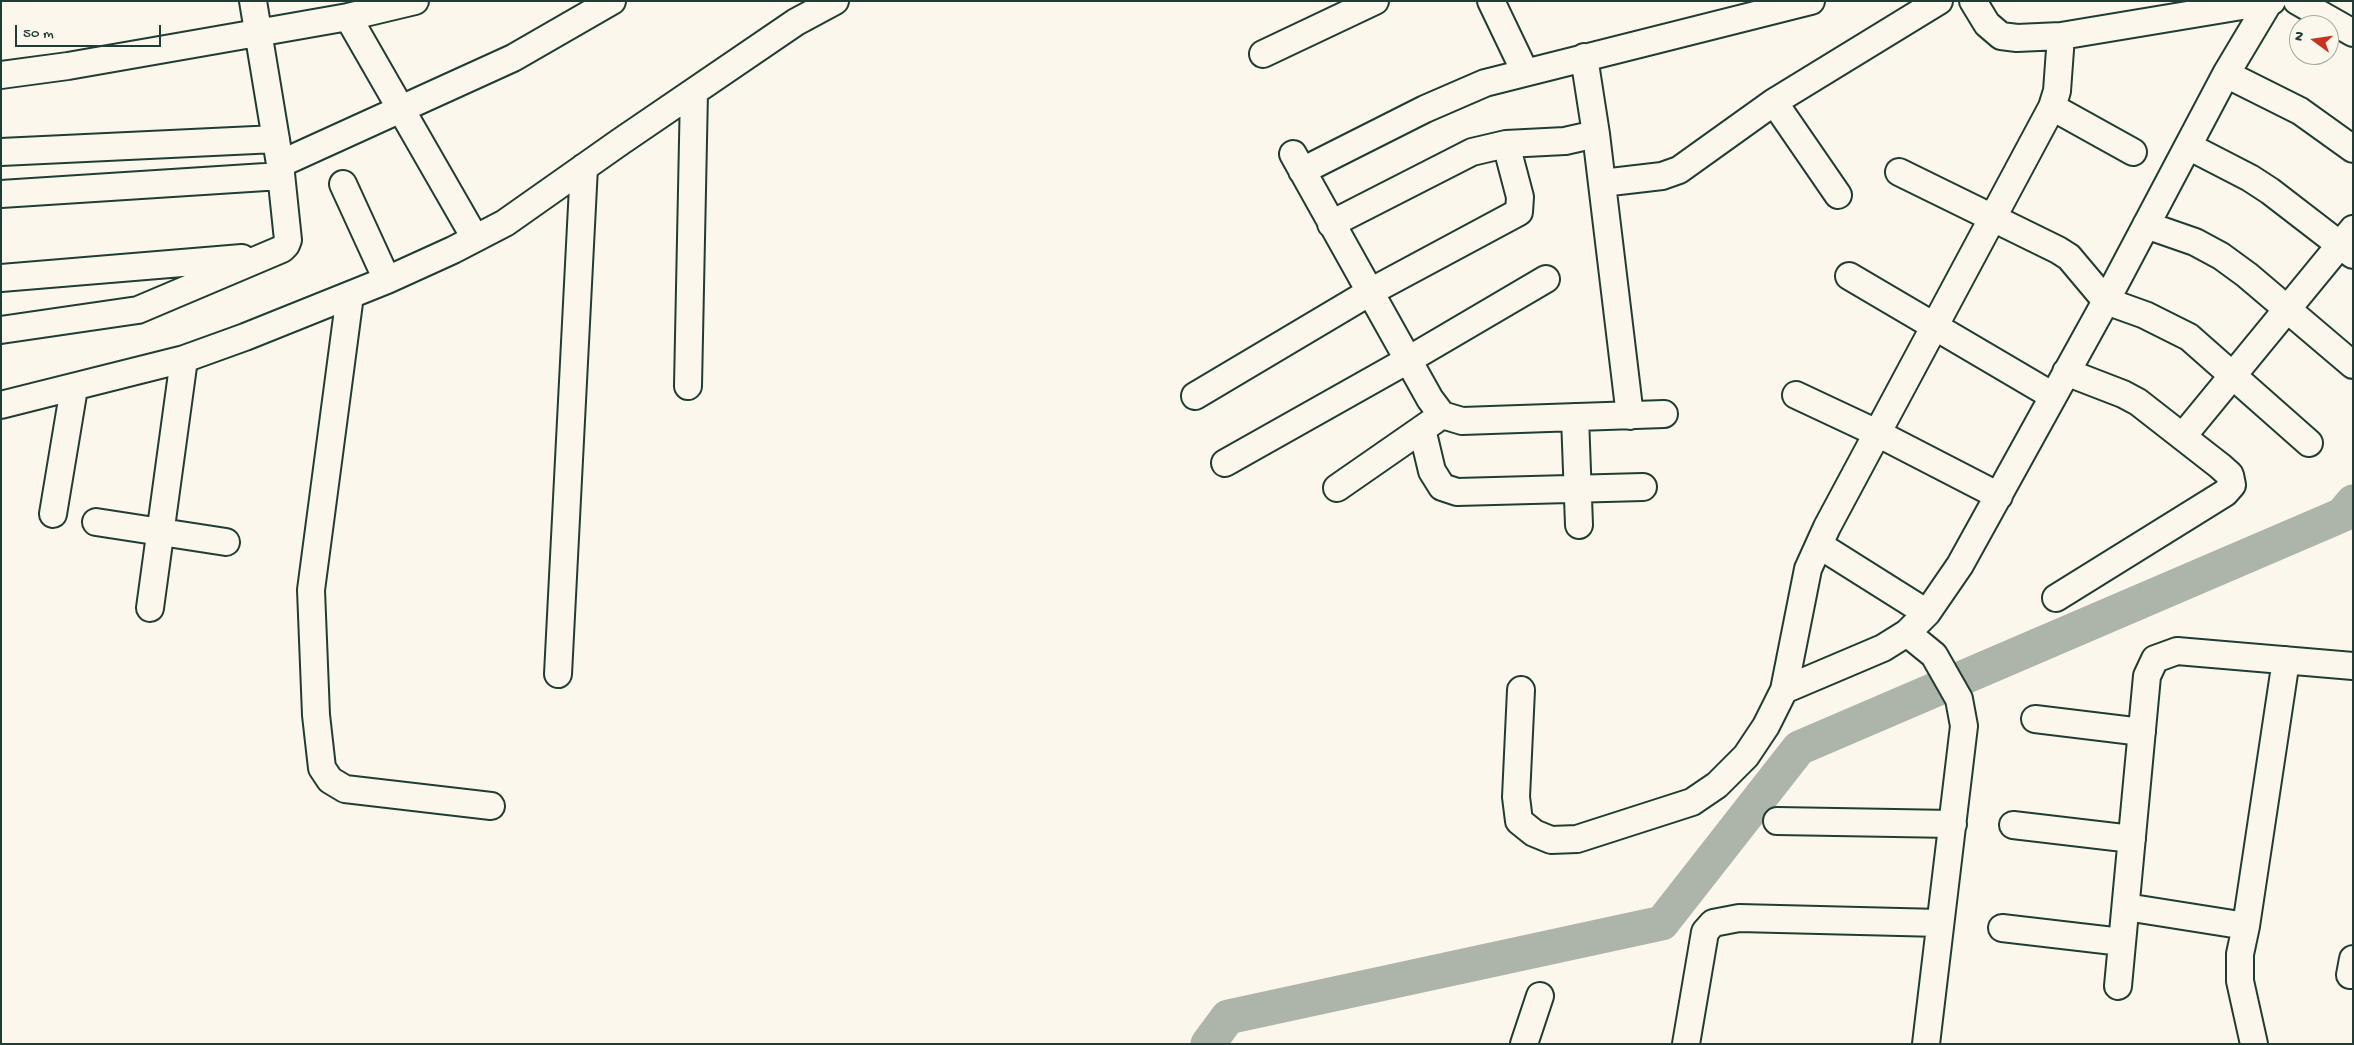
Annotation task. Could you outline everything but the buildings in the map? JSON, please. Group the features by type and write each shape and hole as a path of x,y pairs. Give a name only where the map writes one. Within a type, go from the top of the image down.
{"street":[{"path":"1,330 138,310 282,249 288,240 281,170 253,1"},
{"path":"1,76 348,17 415,1"},
{"path":"1,405 184,359 387,280 476,238 504,223 796,22 836,1"},
{"path":"1263,54 1375,1"},
{"path":"1491,1 1525,72"},
{"path":"1602,183 1662,176 1679,170 1774,102 1939,1"},
{"path":"1972,1 1987,24 2001,36 2016,38 2061,36 2194,8 2270,2"},
{"path":"2297,1 2353,33"},
{"path":"1784,690 1883,648 1907,633 1927,613 1960,566 2106,301 2226,74 2270,2"},
{"path":"1642,487 1457,492 1442,487 1432,471 1430,399 1298,163 1485,83 1799,3"},
{"path":"1,194 281,170 513,58 600,4"},
{"path":"348,17 476,238"},
{"path":"1521,690 1516,797 1519,821 1534,833 1551,840 1577,839 1692,802 1717,785 1746,756 1766,726 1784,690 1800,601 1808,569 1819,545 2052,107 2057,91 2061,36"},
{"path":"1584,57 1596,134 1630,416"},
{"path":"2226,74 2300,111 2353,149"},
{"path":"688,386 694,92"},
{"path":"1774,102 1838,194"},
{"path":"2052,107 2133,152"},
{"path":"1331,224 1472,152 1506,144 1565,141 1596,134"},
{"path":"1,152 276,139"},
{"path":"1195,396 1370,292 1519,212 1520,197 1506,144"},
{"path":"2182,436 2287,310 2349,243 2250,178 2188,146"},
{"path":"558,674 584,167"},
{"path":"1899,172 1993,216 2069,258 2106,301 2144,315 2189,337 2234,374 2310,443"},
{"path":"343,184 387,280"},
{"path":"2146,225 2195,242 2221,256 2353,365"},
{"path":"1,278 265,256"},
{"path":"1849,276 2053,396"},
{"path":"1224,463 1408,360 1546,279"},
{"path":"350,295 311,590 316,715 322,768 330,780 344,789 491,806"},
{"path":"150,608 184,359"},
{"path":"2056,598 2225,494 2232,485 2230,475 2138,402 2123,394 2066,372"},
{"path":"54,514 74,388"},
{"path":"1796,395 1877,433 1998,496"},
{"path":"1338,488 1432,422 1664,414"},
{"path":"1575,417 1579,525"},
{"path":"96,522 226,542"},
{"path":"1819,545 1927,613"},
{"path":"1907,633 1934,655 1959,699 1964,726 1926,1044"},
{"path":"2118,986 2147,676 2155,659 2177,651 2353,666"},
{"path":"2254,1044 2240,981 2240,954 2246,926 2286,660"},
{"path":"2035,719 2142,732"},
{"path":"1777,821 1952,824"},
{"path":"2013,825 2132,839"},
{"path":"2126,907 2246,926"},
{"path":"1686,1044 1706,932 1713,923 1739,918 1940,923"},
{"path":"2002,928 2122,942"},
{"path":"1524,1044 1540,996"}],"waterway":[{"path":"1208,1044 1228,1017 1662,923 1799,748 2342,515 2353,502"}]}
